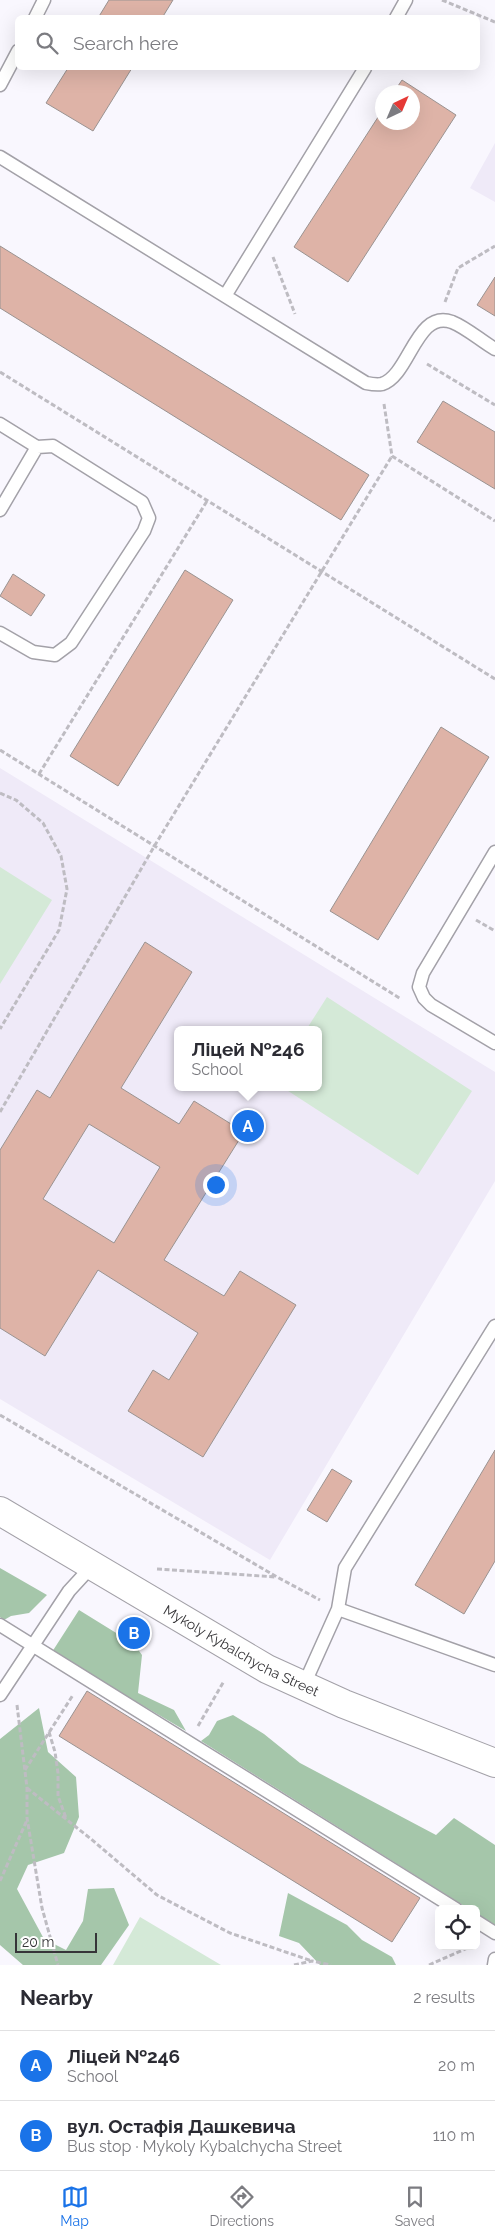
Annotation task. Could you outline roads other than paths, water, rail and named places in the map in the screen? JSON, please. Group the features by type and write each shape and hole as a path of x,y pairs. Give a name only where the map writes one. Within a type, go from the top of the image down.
{"street":[{"name":"Mykoly Kybalchycha Street","path":"0,1511 267,1669 303,1687 495,1763"}],"lane":[{"path":"36,15 44,0"},
{"path":"398,15 406,0"},
{"path":"0,85 15,57"},
{"path":"225,296 364,70"},
{"path":"0,158 366,383 381,384 396,376 425,328 438,321 451,322 495,349"},
{"path":"0,424 36,447 53,446 142,502 149,518 144,531 71,643 55,655 33,652 0,632"},
{"path":"0,510 36,447"},
{"path":"495,852 423,973 419,987 424,998 431,1005 495,1043"},
{"path":"303,1687 338,1608 345,1568 495,1326"},
{"path":"0,1695 69,1591 92,1566"},
{"path":"338,1608 495,1665"},
{"path":"0,1625 450,1905"},
{"path":"480,1924 495,1933"},
{"path":"494,1965 495,1958"}],"place":[{"name":"Ліцей №246","path":"248,1126"},
{"name":"вул. Остафія Дашкевича","path":"134,1633"}]}
